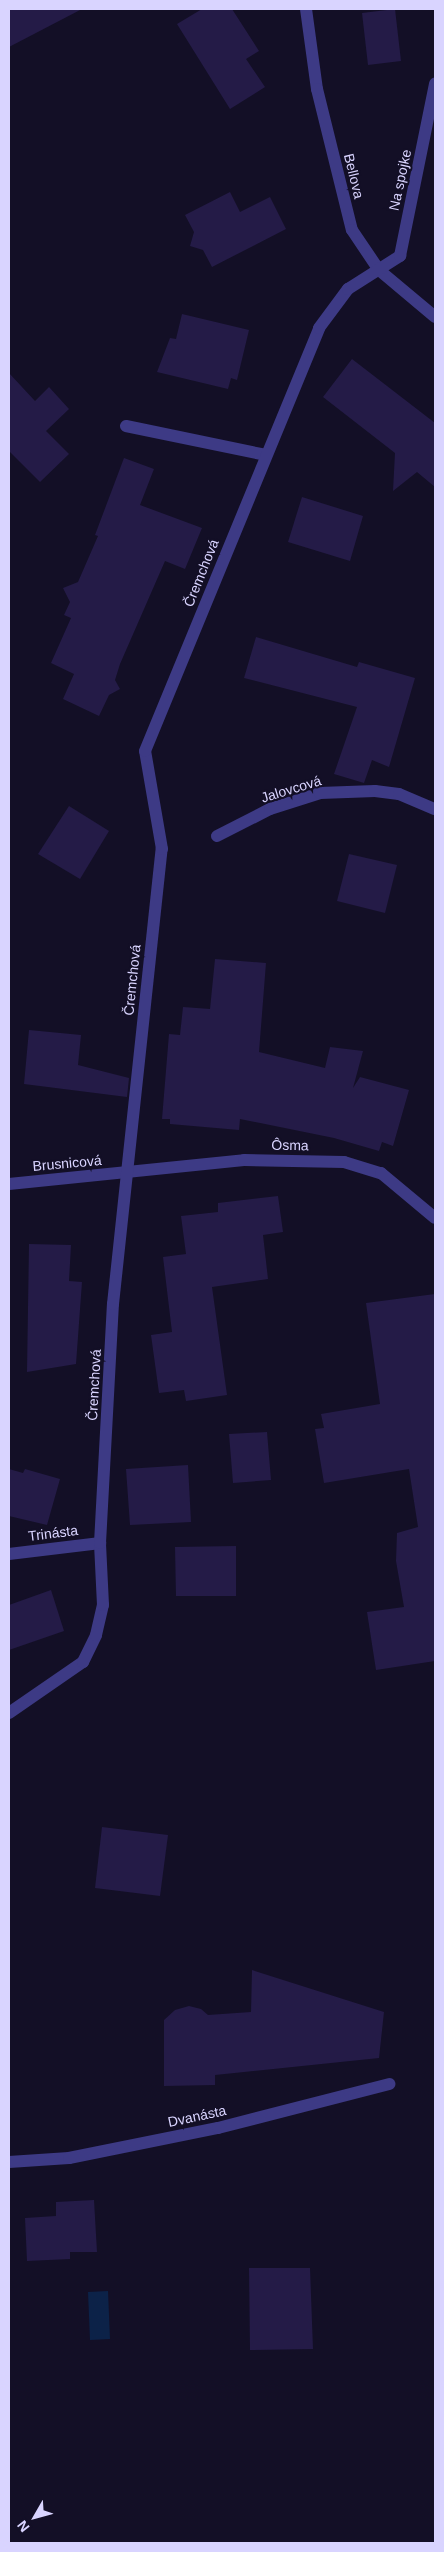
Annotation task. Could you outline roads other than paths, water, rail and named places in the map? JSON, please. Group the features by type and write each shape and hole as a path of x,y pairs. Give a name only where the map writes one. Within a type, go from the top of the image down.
{"street":[{"name":"Bellova","path":"306,9 317,89 352,230 379,270 435,318"},
{"name":"Na spojke","path":"379,270 400,256 435,84"},
{"name":"Čremchová","path":"9,1713 83,1662 96,1635 103,1605 100,1543 113,1304 162,849 144,751 319,328 348,289 379,270"},
{"path":"126,426 266,455"},
{"name":"Jalovcová","path":"216,836 270,809 320,793 375,791 399,794 435,809"},
{"name":"Ôsma","path":"127,1173 244,1160 344,1162 381,1173 435,1218"},
{"name":"Brusnicová","path":"9,1184 127,1173"},
{"name":"Trinásta","path":"9,1554 100,1543"},
{"name":"Dvanásta","path":"9,2162 68,2158 218,2128 389,2084"}],"water":[{"path":"108,2291 110,2339 90,2340 88,2292"}]}
